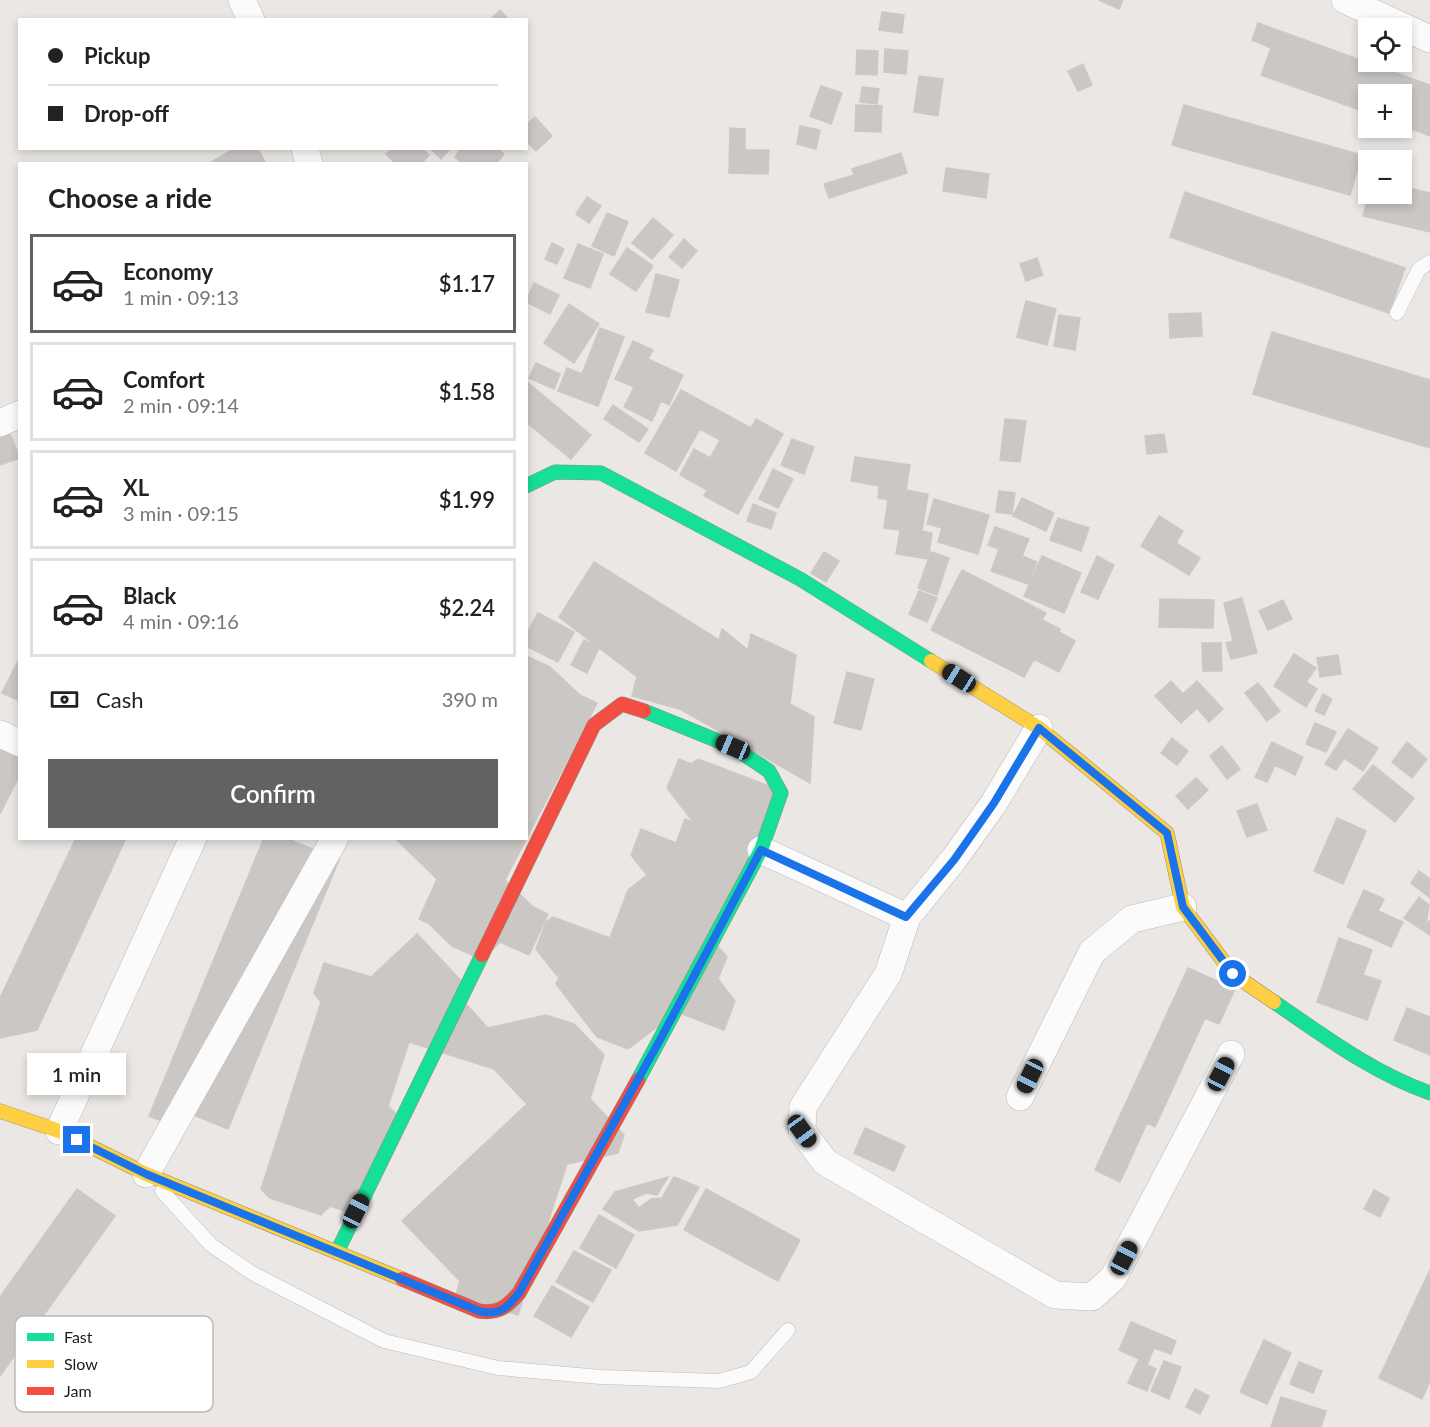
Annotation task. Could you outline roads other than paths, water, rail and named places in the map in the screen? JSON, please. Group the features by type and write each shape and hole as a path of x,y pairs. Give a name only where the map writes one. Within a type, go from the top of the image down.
{"street":[{"path":"242,0 250,18"},
{"path":"1345,0 1430,39"},
{"path":"0,423 18,415"},
{"path":"528,485 555,472 601,473 800,579 1039,728 1167,833 1183,907 1233,974 1329,1040 1379,1071 1402,1083 1430,1093"},
{"path":"0,1111 59,1131 146,1174 479,1311 491,1314 508,1308 519,1293 661,1038 761,850 781,793 770,771 733,747 654,714 622,704 594,726 336,1252"},
{"path":"1039,728 994,803 954,860 906,917 888,974 803,1107 802,1131 825,1162 1055,1295 1092,1297 1113,1278 1231,1054"},
{"path":"0,734 18,742"},
{"path":"59,1131 192,840"},
{"path":"146,1174 334,840"},
{"path":"761,850 906,917"},
{"path":"1020,1097 1092,952 1132,919 1183,907"}],"lane":[{"path":"1397,313 1419,269 1430,262"},
{"path":"146,1174 211,1245 252,1273 384,1341 498,1368 601,1377 719,1381 751,1372 788,1330"}]}
